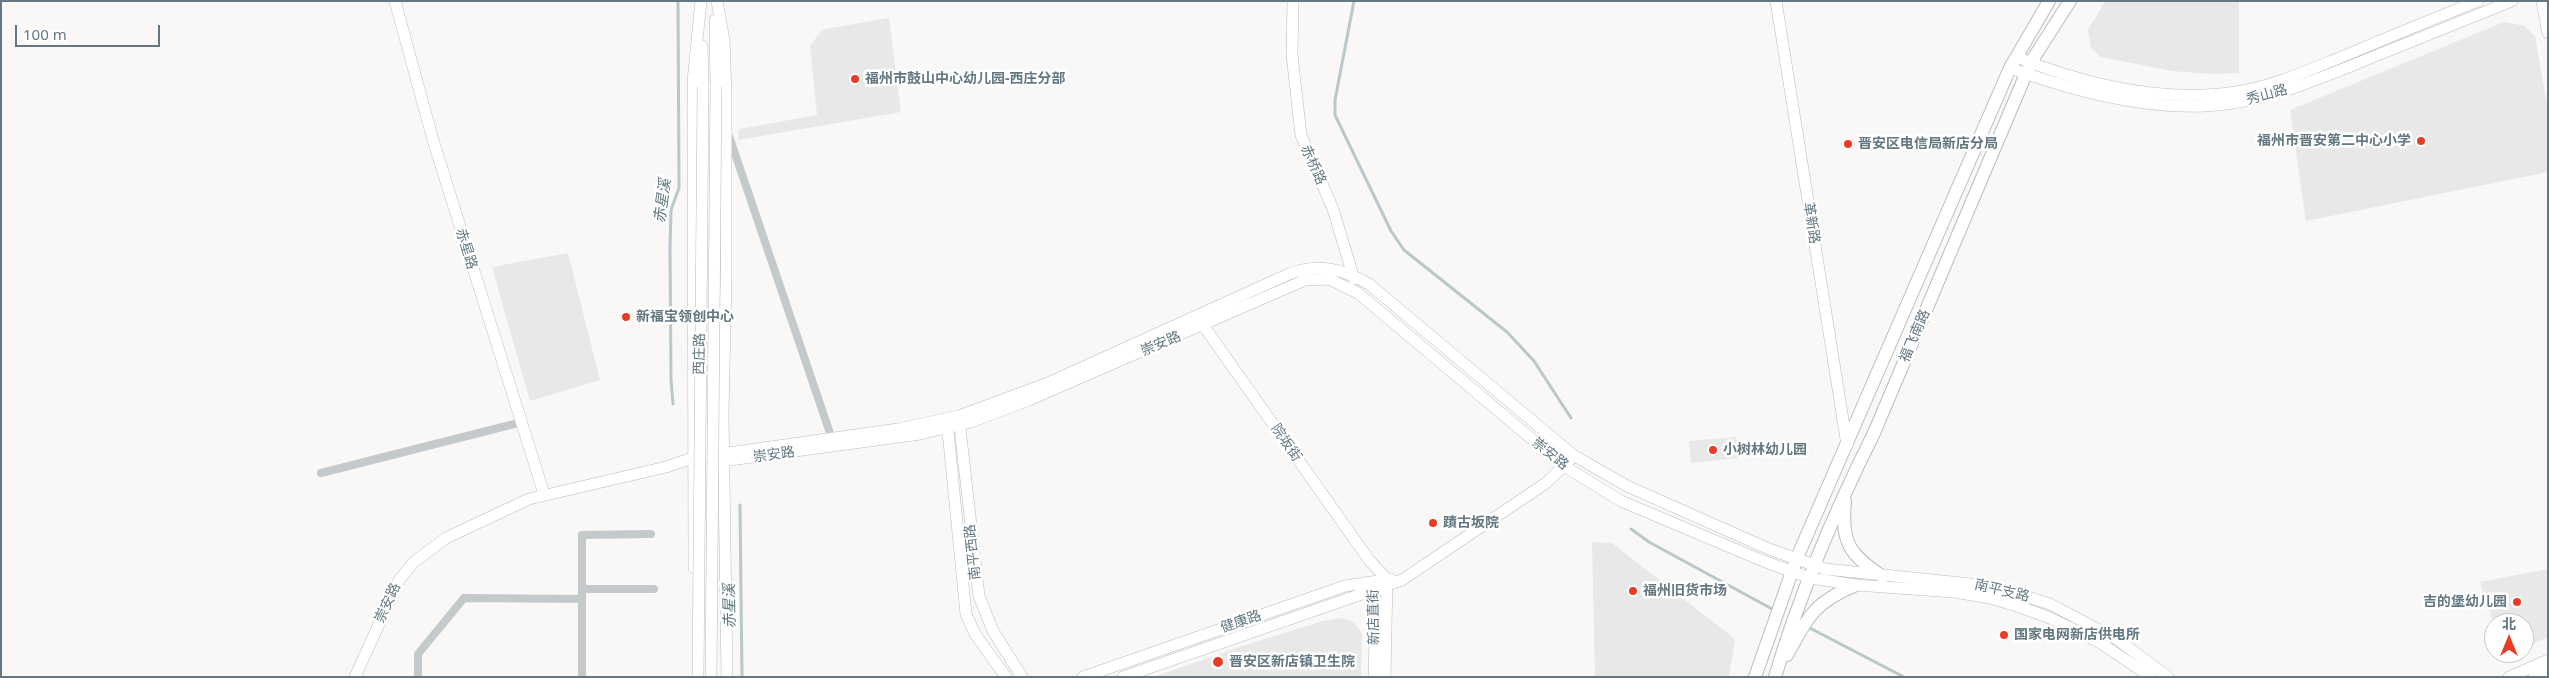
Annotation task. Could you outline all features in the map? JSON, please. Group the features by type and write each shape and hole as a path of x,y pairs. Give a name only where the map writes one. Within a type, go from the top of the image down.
{"main road":[{"name":"福飞南路","path":"1755,677 1768,635 1794,566 2010,68 2049,1"},
{"name":"福飞南路","path":"1775,677 1789,644 1800,603 1847,488 1874,433 2029,68 2070,1"},
{"path":"1847,488 1844,522 1849,548 1862,563 1883,577"},
{"path":"1789,644 1816,608 1826,600 1856,585"}],"street":[{"name":"赤星路","path":"395,1 433,140 544,494"},
{"path":"696,677 693,461 693,81 701,1"},
{"name":"西庄路","path":"696,677 704,87 701,1"},
{"path":"710,677 716,1"},
{"path":"716,1 724,40 726,127 724,457 727,677"},
{"name":"赤桥路","path":"1293,1 1292,55 1301,135 1333,209 1358,293"},
{"name":"革新路","path":"1776,1 1847,445"},
{"name":"秀山路","path":"2010,68 2029,68 2147,91 2200,95 2235,92 2285,79 2478,1"},
{"name":"秀山路","path":"2016,56 2029,68 2079,90 2132,100 2191,106 2248,101 2322,78 2512,1"},
{"path":"2542,1 2548,33"},
{"path":"726,127 832,438"},
{"name":"崇安路","path":"355,677 396,585 414,562 438,543 463,529 544,494 693,461 920,434 1048,383 1289,274 1324,268 1353,275 1370,284 1573,455 1621,484 1794,566"},
{"name":"崇安路","path":"724,457 832,438 953,422 1029,400 1305,280 1321,278 1336,281 1358,293 1564,466 1589,483 1633,506 1794,566"},
{"name":"院坂街","path":"1204,325 1369,560"},
{"path":"322,473 522,422"},
{"name":"南平西路","path":"953,422 964,606 972,628 1006,677"},
{"name":"南平西路","path":"953,422 979,596 993,631 1022,677"},
{"name":"健康路","path":"1122,677 1374,585 1402,580 1546,483 1573,455"},
{"path":"582,677 582,535 651,534"},
{"name":"新店直街","path":"1369,560 1387,582 1385,677"},
{"name":"新店直街","path":"1369,560 1374,585 1374,677"},
{"path":"1794,566 1812,572"},
{"name":"南平支路","path":"1812,572 1971,584 2003,590 2050,604 2118,640 2168,677"},
{"name":"南平支路","path":"1812,572 1856,585 1954,592 1990,598 2020,607 2057,620 2099,642 2150,677"},
{"name":"健康路","path":"1083,677 1345,586 1374,585"},
{"path":"582,589 654,589"},
{"path":"418,677 418,654 464,598 582,599"},
{"path":"2509,677 2548,660"},
{"path":"2534,677 2548,670"}],"shaded area":[{"path":"2105,1 2239,1 2239,73 2212,74 2172,71 2101,57 2091,48 2088,30"},
{"name":"福州市鼓山中心幼儿园-西庄分部","path":"889,18 901,112 738,140 739,129 817,115 810,46 821,31"},
{"name":"福州市晋安第二中心小学","path":"2504,22 2525,26 2535,36 2548,110 2548,172 2306,221 2290,110"},
{"path":"568,253 600,380 530,401 492,267"},
{"name":"小树林幼儿园","path":"1736,437 1738,458 1691,463 1689,441"},
{"name":"福州旧货市场","path":"1592,542 1612,543 1735,639 1729,677 1595,677"},
{"name":"吉的堡幼儿园","path":"2548,569 2548,637 2534,643 2534,613 2490,613 2480,582"},
{"path":"1343,618 1355,623 1362,634 1361,677 1154,677 1239,647 1323,621"}],"waterway":[{"name":"赤星溪","path":"673,404 671,379 670,247 671,210 679,188 678,1"},
{"path":"1354,1 1335,100 1335,115 1391,231 1404,250 1507,332 1534,361 1571,418"},
{"name":"赤星溪","path":"740,505 742,677"},
{"path":"1631,529 1649,542 1774,610"},
{"path":"1806,626 1904,677"}],"place":[{"name":"福州市鼓山中心幼儿园-西庄分部","path":"855,79"},
{"name":"福州市晋安第二中心小学","path":"2421,141"},
{"name":"晋安区电信局新店分局","path":"1848,144"},
{"name":"新福宝领创中心","path":"626,317"},
{"name":"小树林幼儿园","path":"1713,450"},
{"name":"蹟古坂院","path":"1433,523"},
{"name":"福州旧货市场","path":"1633,591"},
{"name":"吉的堡幼儿园","path":"2517,602"},
{"name":"国家电网新店供电所","path":"2004,635"},
{"name":"晋安区新店镇卫生院","path":"1218,662"}]}
